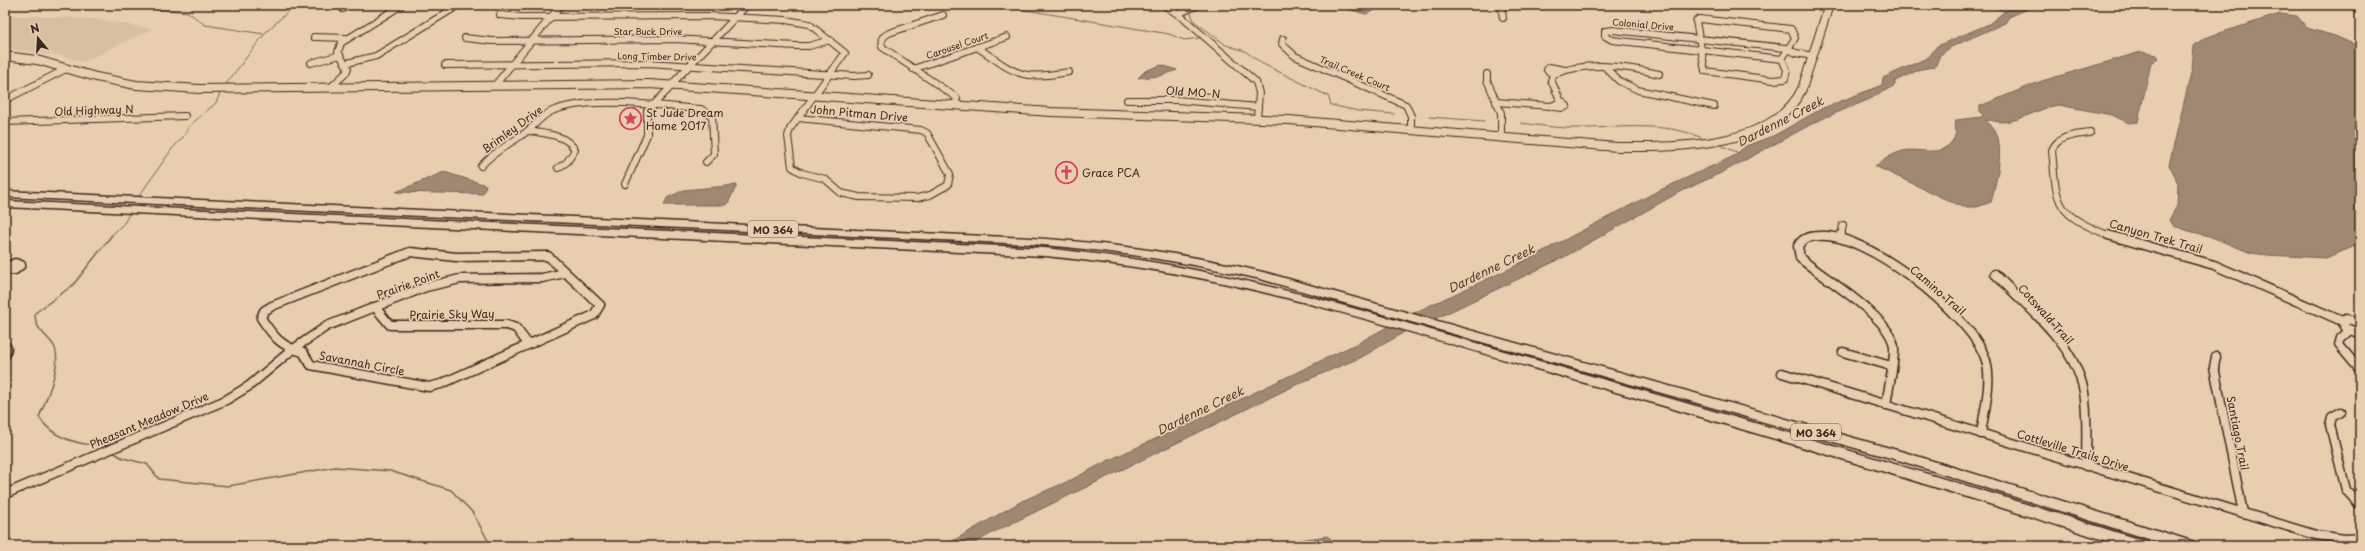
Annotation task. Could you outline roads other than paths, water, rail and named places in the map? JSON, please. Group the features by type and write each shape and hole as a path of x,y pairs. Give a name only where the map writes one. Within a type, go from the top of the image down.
{"highway":[{"path":"5,190 46,196"},
{"name":"MO 364","path":"5,194 126,199 151,205 1074,254 1142,263 1214,276 1369,318 1884,465 2142,546"},
{"name":"MO 364","path":"5,204 114,209 151,205 1079,244 1147,252 1211,264 1263,276 1441,325 1904,457 2190,546"}],"main road":[{"path":"5,56 37,60 136,85 200,89 330,88 495,84 670,85 1051,112 1257,118 1645,148 1675,147 1728,139 1771,122 1791,108 1797,100 1828,5"}],"street":[{"path":"343,9 348,5"},
{"path":"330,88 346,73 348,68 347,63 340,55 338,48 346,38 402,5"},
{"path":"347,63 376,56 459,5"},
{"path":"495,84 561,5"},
{"path":"625,184 647,135 647,112 651,105 747,5"},
{"path":"1164,5 1178,14 1256,82 1259,93 1257,118"},
{"path":"1178,14 1198,5"},
{"path":"1501,5 1503,18"},
{"path":"2353,5 2360,11"},
{"path":"500,15 522,17 736,18 786,20 809,24 830,40"},
{"path":"943,15 894,31 882,38 882,47 935,85 951,92 957,98 955,105"},
{"path":"1702,19 1788,28 1793,31 1795,38 1789,52 1782,59 1787,70 1785,78 1781,81 1708,72 1704,70 1699,39 1696,21 1702,19"},
{"name":"Colonial Drive","path":"1782,59 1612,40 1606,37 1605,31 1613,30 1699,39 1789,52 1812,57"},
{"path":"314,37 346,38"},
{"name":"Carousel Court","path":"913,69 1007,37"},
{"name":"Star Buck Drive","path":"465,38 492,41 714,40 803,46 830,40"},
{"name":"Trail Creek Court","path":"1283,39 1282,44 1295,56 1406,105 1411,116 1411,129"},
{"name":"John Pitman Drive","path":"798,118 904,126 921,130 927,133 950,174 948,185 930,195 917,198 859,198 841,193 825,179 802,173 792,167 788,136 790,129 798,118 831,75 846,53 830,40"},
{"path":"977,47 1017,74 1025,76 1041,76 1070,72"},
{"path":"311,63 340,55"},
{"name":"Long Timber Drive","path":"445,65 690,65 859,77 868,75"},
{"path":"1553,75 1547,70 1549,66 1565,70"},
{"path":"1553,75 1565,70 1598,67 1634,68 1659,74"},
{"path":"1605,67 1619,81 1638,90 1714,106"},
{"path":"5,100 66,68"},
{"path":"1487,74 1487,80 1502,120 1501,137"},
{"path":"1496,102 1565,108 1566,104 1560,100 1552,83 1553,75"},
{"name":"Old MO-N","path":"1127,100 1177,100 1258,107"},
{"name":"Brimley Drive","path":"481,166 488,158 529,131 549,114 569,106 614,104 651,105 702,110 712,116 714,154 706,162"},
{"name":"Old Highway N","path":"5,122 184,116"},
{"path":"529,131 564,140 574,145 576,150 573,156 558,168"},
{"name":"Canyon Trek Trail","path":"2090,133 2062,140 2055,144 2052,150 2057,198 2064,210 2073,217 2108,234 2216,266 2342,321"},
{"path":"1841,237 1842,225"},
{"name":"Camino Trail","path":"1886,405 1894,347 1892,342 1880,324 1828,279 1801,263 1797,250 1800,242 1804,239 1820,235 1841,237 1861,245 1893,266 1945,306 1974,338 1986,363 1981,434"},
{"name":"Savannah Circle","path":"404,254 456,257 543,255 552,258 565,273 600,305 594,315 528,344 441,384 429,387 311,365 303,352 292,350 278,344 261,318 264,311 272,306 404,254"},
{"path":"5,268 15,263 21,265 15,270 5,271"},
{"name":"Prairie Point","path":"292,350 327,326 442,282 460,279 542,278 565,273"},
{"name":"Cotswald Trail","path":"1995,274 2056,338 2074,365 2082,383 2085,399 2086,466"},
{"name":"Prairie Sky Way","path":"375,307 390,325 507,325 516,328 528,344"},
{"path":"2360,321 2346,319 2342,321 2343,326 2360,334"},
{"path":"2350,330 2339,342 2342,350 2357,364 2360,370"},
{"path":"5,345 7,348 5,356"},
{"name":"Pheasant Meadow Drive","path":"5,494 232,397 249,386 292,350"},
{"path":"1843,352 1891,366"},
{"name":"Santiago Trail","path":"2216,357 2214,367 2243,513"},
{"name":"Cottleville Trails Drive","path":"1782,374 2316,535 2345,539 2360,538"},
{"path":"2341,412 2332,417 2330,425 2346,490 2360,505"}],"waterway":[{"path":"115,5 188,12 205,25 264,34"},
{"path":"226,84 266,32 295,5"},
{"path":"996,5 1169,34 1184,40 1200,38"},
{"path":"1983,5 2006,11"},
{"path":"1191,13 1194,21 1226,45 1245,51 1261,63 1328,96 1331,105 1358,111 1394,114"},
{"path":"137,199 172,149 184,136 189,126 216,103 220,93"},
{"path":"1429,117 1484,121"},
{"path":"1521,123 1564,128 1654,127 1687,132 1702,138"},
{"name":"Dardenne Creek","path":"1722,146 1739,153"},
{"path":"112,235 124,223 131,211"},
{"path":"107,447 78,443 65,438 48,428 39,417 46,401 55,371 56,353 54,346 39,328 35,319 35,313 73,285 112,235"},
{"path":"113,452 123,458 147,464 159,479 228,486 335,467 390,471 451,490 473,513 491,546"}],"place":[{"name":"St Jude Dream Home 2017","path":"630,118"},
{"name":"Grace PCA","path":"1067,172"}]}
